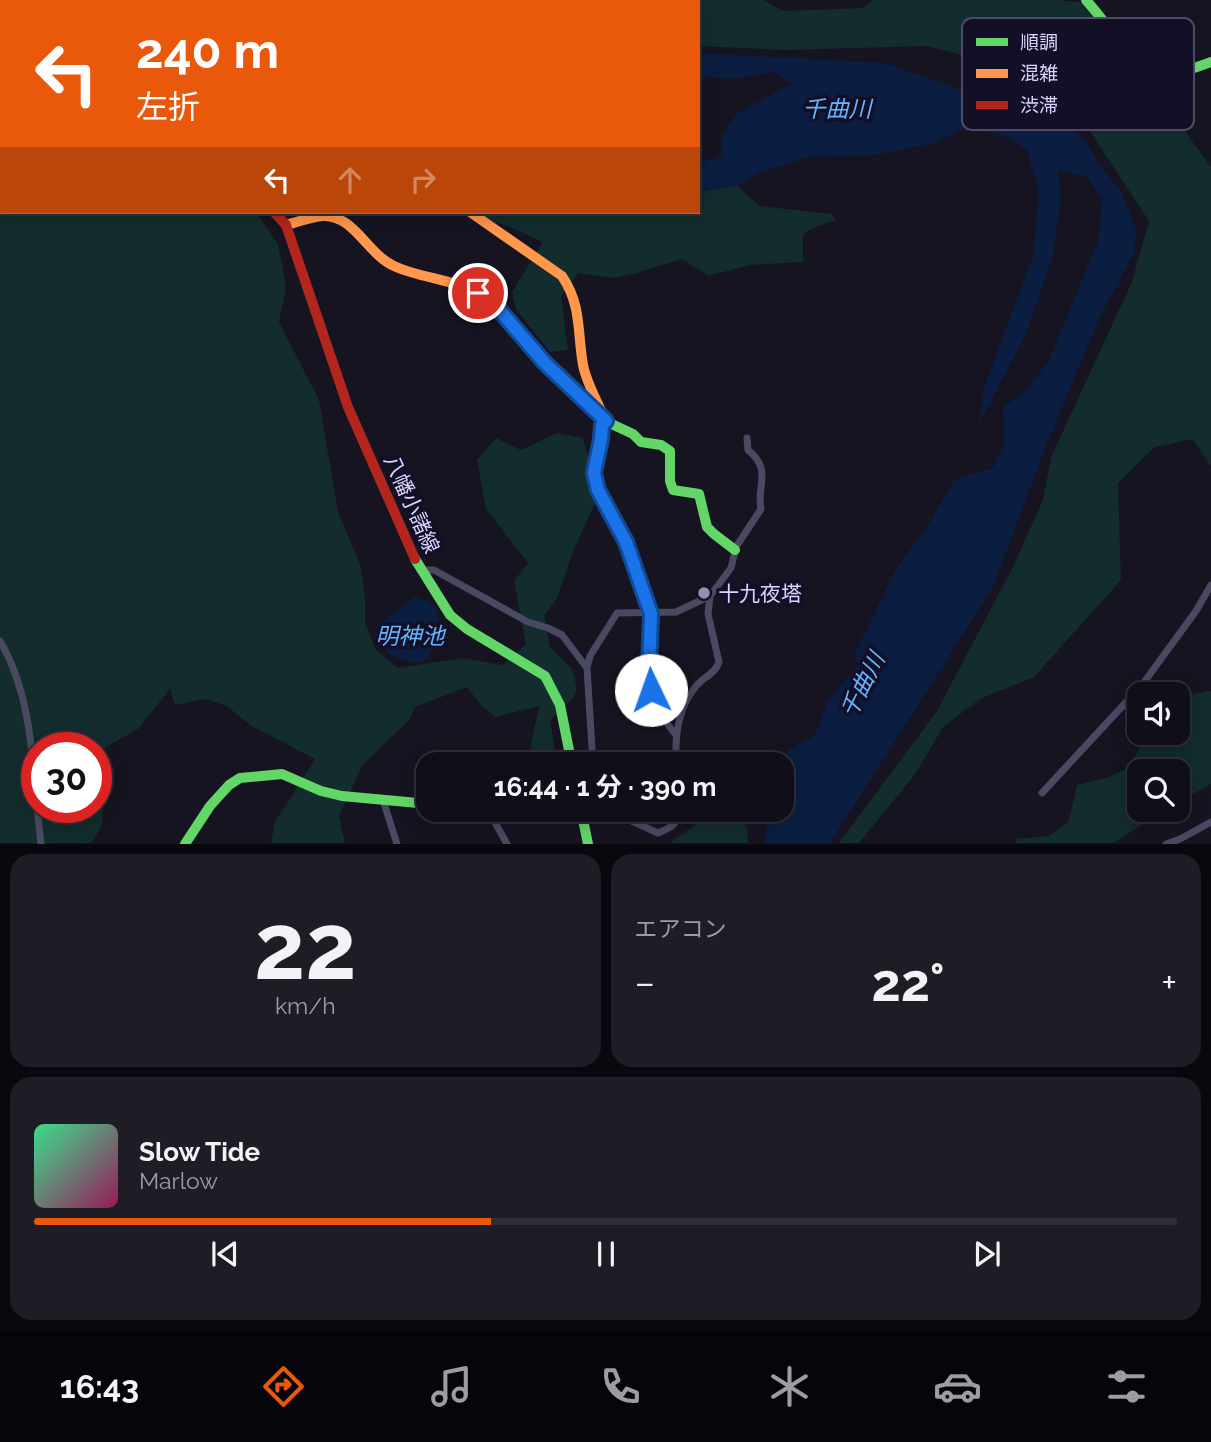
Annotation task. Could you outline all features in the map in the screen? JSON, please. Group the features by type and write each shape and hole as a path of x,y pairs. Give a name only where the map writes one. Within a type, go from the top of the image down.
{"street":[{"path":"1086,0 1102,18"},
{"path":"1194,69 1211,62"},
{"name":"八幡小諸線","path":"276,214 286,225 299,258 348,407 420,570 450,615 467,629 545,676 560,705 569,752"},
{"path":"473,214 562,276 570,288 578,310 583,367 606,421"},
{"path":"286,225 322,216 341,218 380,258 393,266 478,293 496,306 544,362 606,421 633,434 641,442 670,450 672,457 668,483 673,490 699,494 705,523 711,533 735,550"},
{"path":"606,421 602,425 594,473 598,490 626,542 651,614 651,690 661,715 675,734"},
{"path":"592,752 587,668 590,656 617,613 676,612 710,596 731,568 735,550 761,509 759,497 763,488 762,475 758,458 748,450 747,438"},
{"path":"420,570 434,570 528,622 562,635 587,668"},
{"path":"1042,793 1142,685 1196,611 1211,584"},
{"path":"676,752 675,734 684,707 697,685 718,668 708,614 710,596"},
{"path":"0,641 13,668 24,703 28,732"},
{"path":"186,843 210,806 229,785 240,778 282,774 342,796 416,803"},
{"path":"383,800 397,844"},
{"path":"495,822 507,844"},
{"path":"584,822 588,844"},
{"path":"634,822 658,833 677,822"},
{"path":"1166,844 1211,822"},
{"path":"39,823 41,844"}],"green space":[{"path":"700,0 763,0 783,11 863,8 873,0 1058,0 1085,3 1097,18 962,18 962,55 927,46 785,50 700,46"},
{"path":"1089,130 1184,130 1211,167 1211,466 1192,439 1155,447 1118,483 1121,580 1034,677 980,699 943,727 916,773 859,843 839,843 937,711 1012,569 1043,500 1051,457 1132,282 1149,221"},
{"path":"737,186 760,206 831,214 835,220 803,234 803,262 750,265 708,276 682,259 613,278 578,273 561,296 568,350 550,352 516,309 512,292 543,242 505,225 464,214 700,214 700,192"},
{"path":"0,214 257,214 278,244 286,287 279,322 319,400 338,512 360,564 365,597 365,623 376,650 398,668 462,658 503,665 526,644 514,581 528,563 486,509 477,460 496,438 521,450 557,433 583,438 595,504 574,549 557,598 544,616 550,647 572,669 577,689 572,699 550,720 555,752 529,752 539,706 495,717 467,687 415,707 410,719 362,766 339,816 345,843 271,843 275,822 315,759 250,725 227,706 205,699 175,705 170,689 138,729 112,744 112,732 21,732 21,823 101,823 90,843 0,843"},
{"path":"1211,691 1211,784 1190,795 1190,759 1133,759 1142,745 1190,745 1190,695"},
{"path":"1126,769 1127,822 1146,822 1113,843 1016,843 1017,839 1049,836 1069,821 1077,785 1106,778"},
{"path":"699,822 739,822 747,826 748,843 670,843"}],"water":[{"name":"千曲川","path":"700,53 885,63 962,90 963,130 935,143 870,156 809,157 756,174 737,186 700,192 700,163 722,155 721,138 737,113 792,84 773,72 734,79 700,76"},
{"name":"千曲川","path":"977,130 1074,130 1087,143 1099,164 1122,193 1137,232 1134,252 1099,319 1046,446 993,587 830,843 765,843 766,822 794,822 794,752 788,752 789,750 815,735 828,700 859,665 854,655 895,571 930,522 954,480 993,468 1004,445 1003,407 1028,389 1050,358 1098,241 1102,201 1088,177 1058,169 1061,197 1053,255 1026,334 978,426 985,385 1033,256 1039,192 1027,150 1002,135"},
{"name":"明神池","path":"417,596 436,607 439,621 445,630 426,660 418,662 391,655 378,642 376,634 380,623"}],"traffic: fast":[{"path":"1086,0 1101,18"},
{"path":"1194,68 1211,62"},
{"path":"565,382 605,421 633,434 641,442 661,445 670,451 670,481 673,490 699,494 707,527 735,550"},
{"path":"415,559 450,615 467,629 545,676 560,705 569,752"},
{"path":"185,844 210,806 229,785 240,778 282,774 321,791 342,796 416,803"},
{"path":"583,822 588,844"}],"traffic: slow":[{"path":"473,214 562,276 576,308 584,371 603,415"},
{"path":"286,225 322,216 333,217 352,228 376,253 394,266 460,285 480,294 501,311 565,382"}],"traffic: jam":[{"path":"276,214 286,225 348,407 415,559"}],"place":[{"name":"十九夜塔","path":"704,593"}],"route":[{"path":"478,293 496,306 544,362 606,421 602,425 594,473 598,490 626,542 651,614 651,690"}]}
